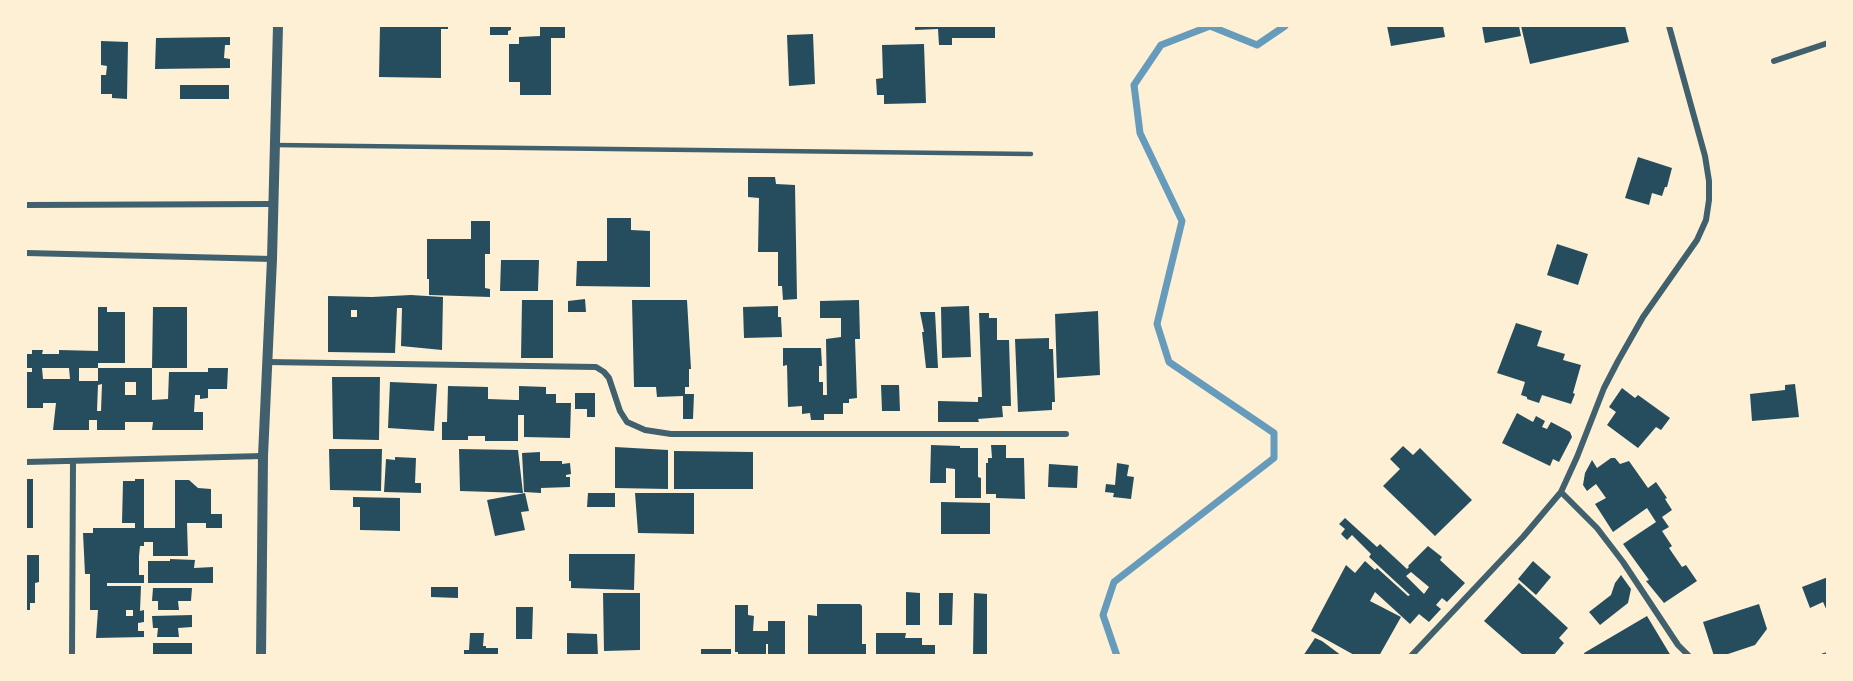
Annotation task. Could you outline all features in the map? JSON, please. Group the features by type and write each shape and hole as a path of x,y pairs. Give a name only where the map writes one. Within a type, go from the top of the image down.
{"street":[{"path":"261,656 263,456 272,259 278,26"},
{"path":"1411,656 1523,537 1561,492 1613,370 1634,331 1697,240 1706,220 1709,181 1705,156 1670,26"},
{"path":"1773,62 1827,43"},
{"path":"26,205 272,204"},
{"path":"26,253 272,259"},
{"path":"267,362 596,367 609,378 620,411 627,422 645,430 671,434 1066,434"},
{"path":"26,462 263,456"},
{"path":"72,656 73,462"},
{"path":"1561,492 1598,528 1678,645 1689,656"}],"lane":[{"path":"274,145 1031,154"}],"building":[{"path":"380,26 448,26 448,29 441,29 441,78 379,77"},
{"path":"490,26 511,26 511,30 508,31 508,35 490,35"},
{"path":"540,26 565,26 565,38 551,38 551,95 520,95 520,82 509,82 509,44 519,44 519,37 540,36"},
{"path":"915,26 995,26 995,38 952,38 952,45 939,45 938,29 915,30"},
{"path":"1387,26 1443,26 1445,37 1391,46"},
{"path":"1482,26 1519,26 1521,36 1485,43"},
{"path":"1521,26 1625,26 1629,42 1530,64"},
{"path":"813,34 815,84 789,86 787,35"},
{"path":"230,37 230,45 225,45 224,58 230,59 230,68 155,69 156,38"},
{"path":"101,41 128,42 127,99 112,98 112,94 101,94 101,75 106,75 107,66 101,65"},
{"path":"924,44 926,103 884,104 884,95 877,95 876,79 883,78 882,45"},
{"path":"180,85 229,85 229,99 180,99"},
{"path":"1638,157 1672,168 1662,196 1652,193 1649,205 1625,198"},
{"path":"748,177 775,177 776,184 795,185 797,299 783,300 782,286 778,286 778,252 758,252 759,198 748,197"},
{"path":"607,218 631,218 631,230 650,231 650,287 576,286 577,261 607,261"},
{"path":"471,221 490,221 490,254 485,254 485,288 490,289 490,297 429,295 427,239 471,239"},
{"path":"1557,244 1588,254 1578,285 1547,275"},
{"path":"501,260 539,260 538,291 500,291"},
{"path":"411,295 443,297 442,350 401,346 402,308 397,308 395,353 328,352 328,296","holes":["351,310 357,310 357,317 351,317"]},
{"path":"585,299 586,312 568,312 568,301"},
{"path":"522,300 553,300 553,358 521,358"},
{"path":"632,300 687,300 691,369 689,369 689,387 685,387 685,394 694,394 693,419 683,419 683,396 657,397 656,387 634,387"},
{"path":"859,300 860,339 855,339 857,398 849,399 849,403 843,403 843,414 824,414 824,420 811,420 810,413 802,414 802,406 788,407 787,365 783,366 783,348 821,348 822,366 819,366 819,382 823,382 823,395 827,395 826,339 841,337 841,318 820,318 820,301"},
{"path":"778,306 782,337 744,338 743,307"},
{"path":"969,306 971,357 942,358 941,307"},
{"path":"98,307 107,307 107,312 125,312 125,363 98,363 98,368 152,368 152,400 168,399 169,372 208,372 208,368 228,368 227,389 208,389 208,398 200,399 200,395 195,395 194,412 203,412 203,430 152,430 153,422 125,422 125,430 97,430 97,420 89,420 89,430 53,430 56,403 43,403 43,408 26,408 26,372 32,372 32,368 26,368 26,354 32,354 32,350 43,350 42,354 59,354 59,350 98,351","holes":["42,368 69,368 70,379 43,379","79,368 98,368 98,381 79,381","125,382 136,382 136,395 125,395","102,384 101,411 97,411 98,385"]},
{"path":"153,307 187,307 187,368 152,368"},
{"path":"1098,311 1100,375 1057,378 1055,314"},
{"path":"920,312 935,312 938,368 926,368 922,332 924,332"},
{"path":"979,313 989,313 989,318 997,318 997,340 1009,340 1011,406 1002,406 1003,417 978,419 979,422 938,422 938,401 978,402 978,397 982,397"},
{"path":"1516,323 1542,331 1537,346 1565,354 1563,360 1581,365 1571,404 1542,395 1539,403 1527,399 1521,395 1525,382 1497,373"},
{"path":"1049,338 1049,349 1053,349 1055,402 1052,402 1052,410 1018,412 1015,339"},
{"path":"332,377 380,377 379,440 333,439"},
{"path":"390,382 437,384 434,431 388,428"},
{"path":"1795,384 1799,417 1752,421 1750,394 1785,390 1785,385"},
{"path":"881,385 899,385 900,411 882,411"},
{"path":"448,386 488,387 488,399 515,400 519,400 519,386 546,387 546,394 556,394 556,403 571,403 570,438 524,437 524,415 518,415 518,441 485,441 485,436 468,436 468,440 442,440 442,422 447,422"},
{"path":"1622,388 1635,398 1638,395 1670,418 1661,430 1656,427 1638,448 1607,425 1616,412 1609,407"},
{"path":"575,393 595,393 595,417 587,417 587,409 575,409"},
{"path":"1517,413 1533,422 1536,416 1545,421 1542,427 1547,429 1551,422 1570,432 1572,437 1559,462 1553,459 1550,466 1502,443"},
{"path":"931,445 978,448 981,498 955,498 955,469 946,468 946,483 930,483"},
{"path":"991,445 1006,445 1006,458 1024,458 1025,499 996,498 996,494 986,494 986,463 988,463 988,458 992,458"},
{"path":"1403,446 1413,455 1420,448 1472,500 1435,536 1383,486 1400,469 1390,459"},
{"path":"615,447 668,450 668,489 615,488"},
{"path":"329,449 382,449 381,491 330,490"},
{"path":"459,449 518,450 523,493 460,491"},
{"path":"674,451 753,452 753,489 674,489"},
{"path":"540,452 540,461 570,463 571,474 566,477 570,477 570,487 541,488 541,493 524,492 522,453"},
{"path":"395,457 416,458 415,483 421,483 421,493 384,492 386,459 395,460"},
{"path":"1611,458 1615,458 1620,464 1629,461 1648,488 1656,482 1672,510 1662,517 1669,527 1662,531 1672,546 1669,548 1682,567 1686,565 1697,581 1664,603 1646,581 1649,580 1623,544 1656,522 1647,508 1613,532 1595,504 1606,498 1596,484 1587,491 1583,485 1585,473 1592,460 1597,468"},
{"path":"1117,463 1129,465 1127,476 1134,477 1131,499 1113,497 1114,493 1105,492 1106,484 1115,485"},
{"path":"1049,464 1078,466 1077,488 1048,487"},
{"path":"26,479 33,479 33,528 26,528"},
{"path":"135,479 144,479 144,528 175,528 175,480 189,480 198,488 211,489 211,514 222,514 222,528 206,528 206,523 187,523 188,556 153,556 153,542 144,542 144,546 140,546 139,575 144,575 144,583 107,583 107,586 141,586 140,611 144,610 144,622 138,623 138,631 144,631 144,637 96,638 98,610 90,610 90,574 85,574 83,533 93,533 93,528 135,528 135,523 122,523 123,481 135,481","holes":["126,610 133,610 133,616 126,616"]},
{"path":"525,493 529,511 521,512 525,530 495,536 487,500"},
{"path":"588,493 615,493 615,507 587,507"},
{"path":"635,493 694,493 694,534 638,533"},
{"path":"353,497 400,498 400,531 360,530 360,507 353,507"},
{"path":"941,502 990,503 990,534 941,534"},
{"path":"1345,518 1377,547 1380,544 1407,569 1428,546 1442,557 1440,560 1465,583 1447,602 1442,598 1436,605 1441,609 1429,622 1419,614 1410,624 1375,592 1370,601 1401,617 1379,656 1356,656 1311,631 1346,565 1355,573 1365,561 1375,570 1377,568 1408,596 1410,595 1369,557 1371,554 1352,535 1347,540 1341,534 1345,529 1339,524","holes":["1411,572 1429,587 1424,594 1406,576"]},
{"path":"569,554 635,554 634,590 571,588"},
{"path":"26,555 39,555 39,582 35,583 35,603 30,603 30,610 26,610"},
{"path":"170,559 195,560 194,568 213,567 213,583 148,583 148,561 170,561"},
{"path":"1533,561 1551,577 1536,595 1518,579"},
{"path":"1621,575 1631,589 1628,603 1600,625 1589,612 1611,595"},
{"path":"1828,577 1828,613 1823,602 1810,608 1802,587"},
{"path":"1519,583 1568,628 1559,638 1564,643 1553,656 1524,656 1484,621"},
{"path":"431,587 458,587 458,598 431,597"},
{"path":"153,588 192,588 191,601 178,601 179,610 158,610 158,601 152,601"},
{"path":"906,592 920,593 920,625 906,625"},
{"path":"603,593 640,593 640,650 604,651"},
{"path":"939,593 953,593 952,625 939,625"},
{"path":"974,593 987,594 987,656 973,656"},
{"path":"817,604 860,604 862,606 862,644 866,644 866,656 808,656 808,615 817,616"},
{"path":"1759,604 1767,629 1755,645 1722,656 1714,656 1703,622"},
{"path":"735,605 748,605 748,615 754,616 753,631 768,631 768,621 785,621 785,656 768,656 768,644 766,644 766,656 738,656 738,652 735,652"},
{"path":"516,607 533,607 532,639 516,639"},
{"path":"192,615 192,627 178,628 179,637 157,637 158,628 153,628 152,616"},
{"path":"1647,616 1671,656 1585,656 1584,653"},
{"path":"470,633 484,633 483,646 498,648 498,656 464,656 464,650 469,650"},
{"path":"567,633 597,634 598,656 567,656"},
{"path":"876,633 906,633 905,638 922,638 922,645 935,645 935,656 876,656"},
{"path":"1315,638 1322,641 1342,656 1303,656"},
{"path":"153,643 192,643 192,655 153,655"},
{"path":"701,649 731,649 731,656 701,656"}],"waterway":[{"path":"1117,656 1103,615 1114,582 1274,458 1274,433 1169,362 1157,324 1182,221 1140,133 1134,85 1161,45 1210,26 1257,45 1285,26"}]}
